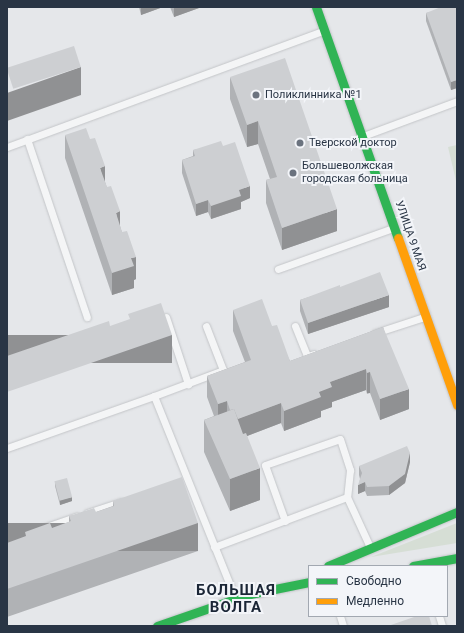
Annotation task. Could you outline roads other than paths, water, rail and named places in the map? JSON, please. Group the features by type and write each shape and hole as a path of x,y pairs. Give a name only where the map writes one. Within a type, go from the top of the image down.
{"street":[{"name":"УЛИЦА 9 МАЯ","path":"316,7 457,404"},
{"path":"330,565 370,547 457,512"},
{"path":"418,565 457,558"},
{"path":"281,587 308,574"},
{"path":"157,626 236,598 308,582"}],"lane":[{"path":"7,147 325,31"},
{"path":"363,136 457,101"},
{"path":"27,139 87,316"},
{"path":"278,269 395,228"},
{"path":"364,337 426,316"},
{"path":"166,317 188,384"},
{"path":"7,448 224,370 206,326"},
{"path":"294,326 307,356 321,351"},
{"path":"154,396 186,480 236,598"},
{"path":"285,521 265,465 340,439 350,470 347,496 370,547"},
{"path":"179,482 186,480"},
{"path":"214,547 347,496"},
{"path":"7,540 126,500"}],"place":[{"name":"Поликлинника №1","path":"256,95"},
{"name":"Тверской доктор","path":"300,143"},
{"name":"Большеволжская городская больница","path":"293,173"}],"district":[{"name":"БОЛЬШАЯ ВОЛГА","path":"236,598"}]}
